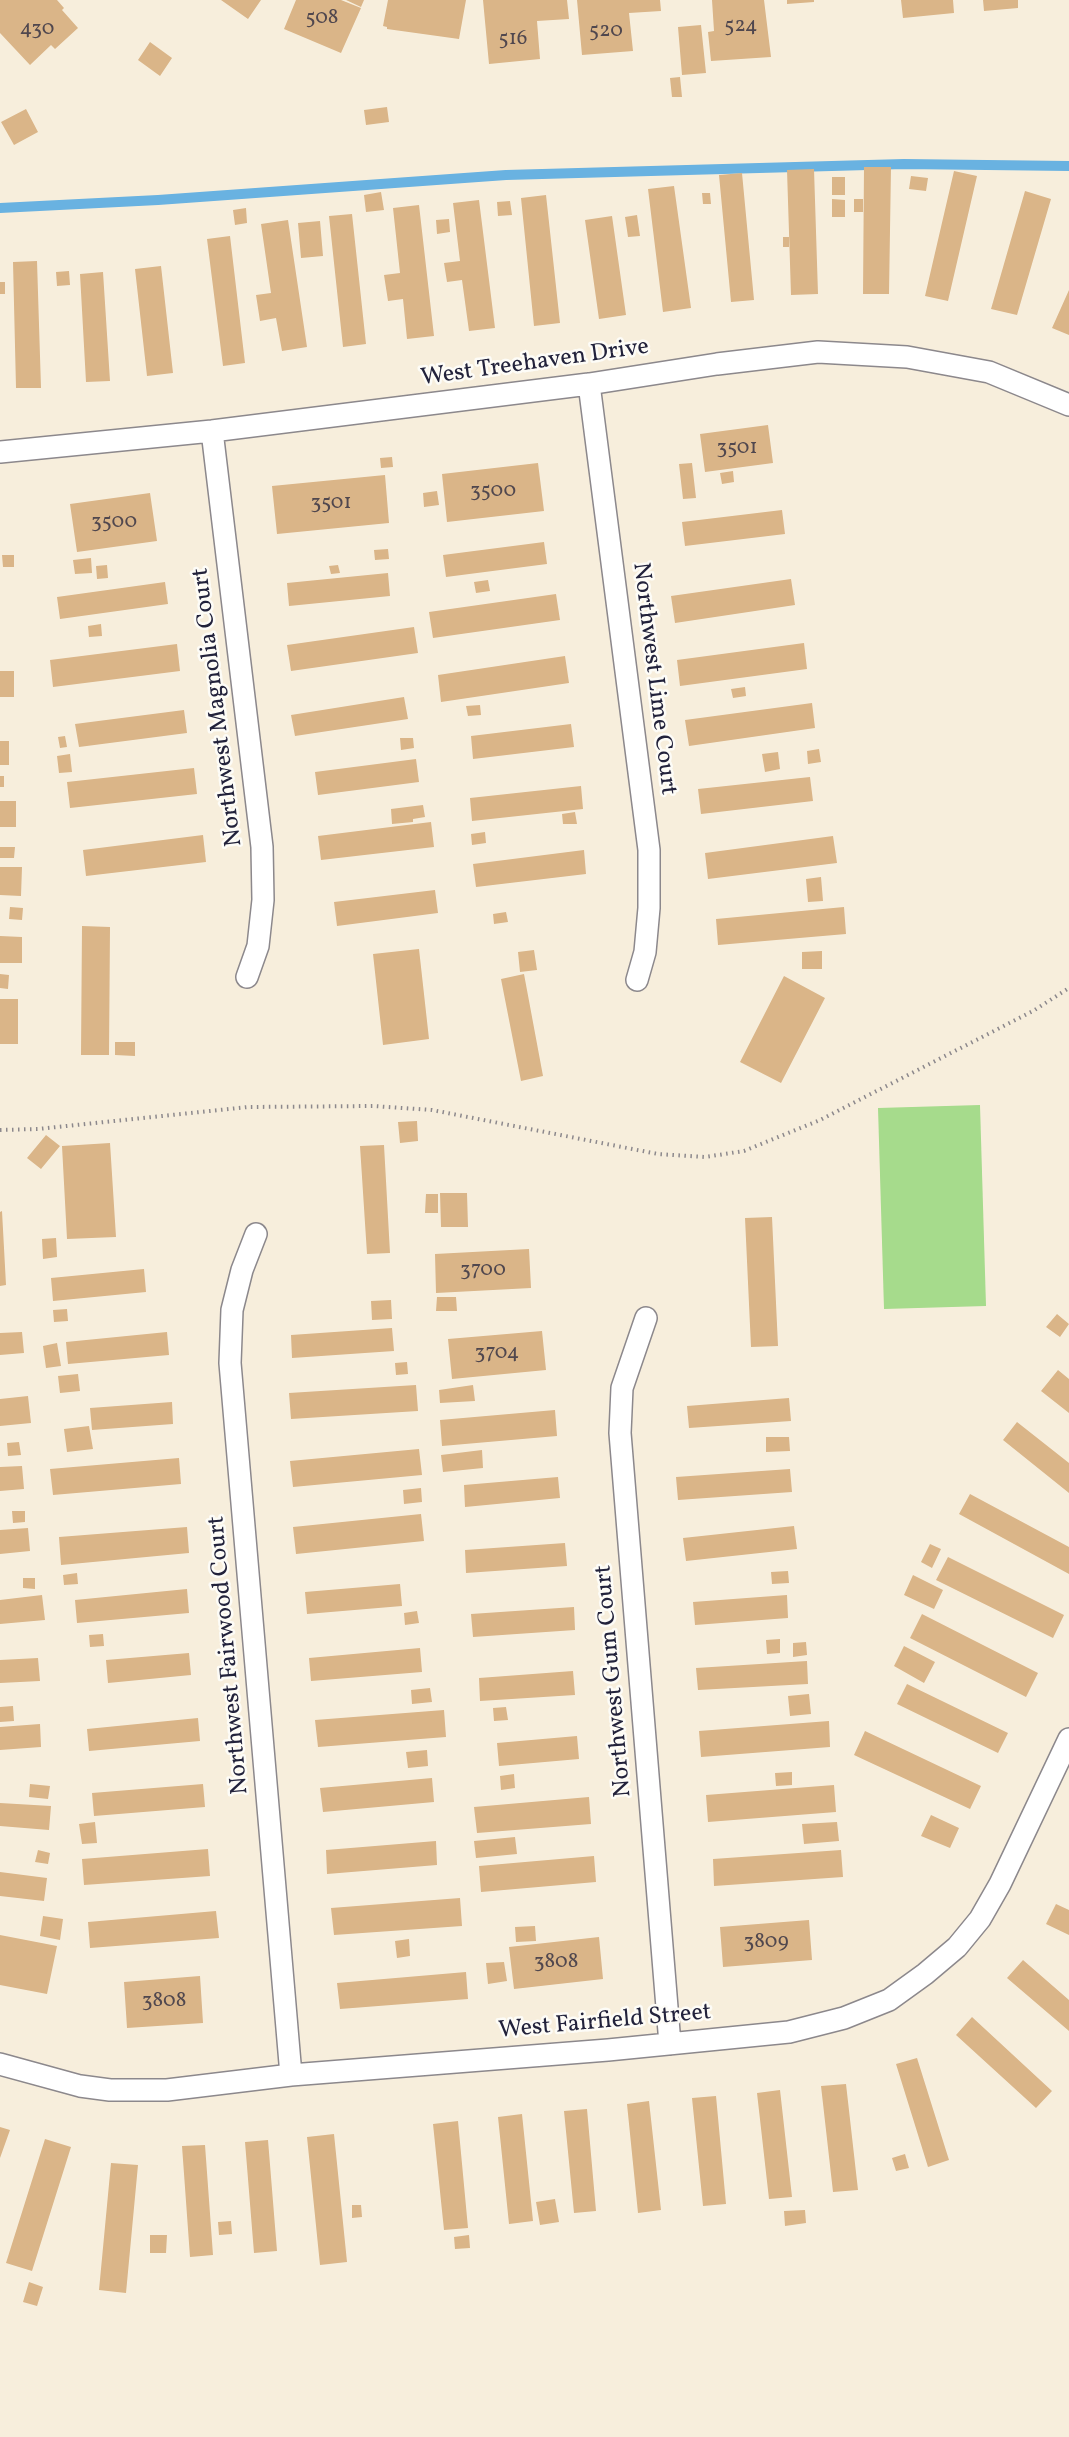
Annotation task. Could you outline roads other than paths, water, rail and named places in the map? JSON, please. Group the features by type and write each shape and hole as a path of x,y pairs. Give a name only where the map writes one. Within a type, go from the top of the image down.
{"lane":[{"name":"West Treehaven Drive","path":"0,452 212,431 589,384 717,364 818,352 907,357 989,372 1069,405"},
{"name":"Northwest Lime Court","path":"589,384 649,850 645,952 637,980"},
{"name":"Northwest Magnolia Court","path":"212,431 262,847 263,900 258,946 247,977"},
{"name":"Northwest Fairwood Court","path":"256,1234 242,1270 232,1310 230,1363 291,2075"},
{"name":"Northwest Gum Court","path":"646,1318 622,1388 620,1433 670,2044"},
{"name":"West Fairfield Street","path":"0,2064 80,2086 110,2090 167,2090 291,2075 789,2032 844,2018 889,2000 925,1974 957,1947 980,1919 1000,1884 1069,1739"}],"waterway":[{"path":"0,208 158,200 506,175 904,164 1069,166"}]}
